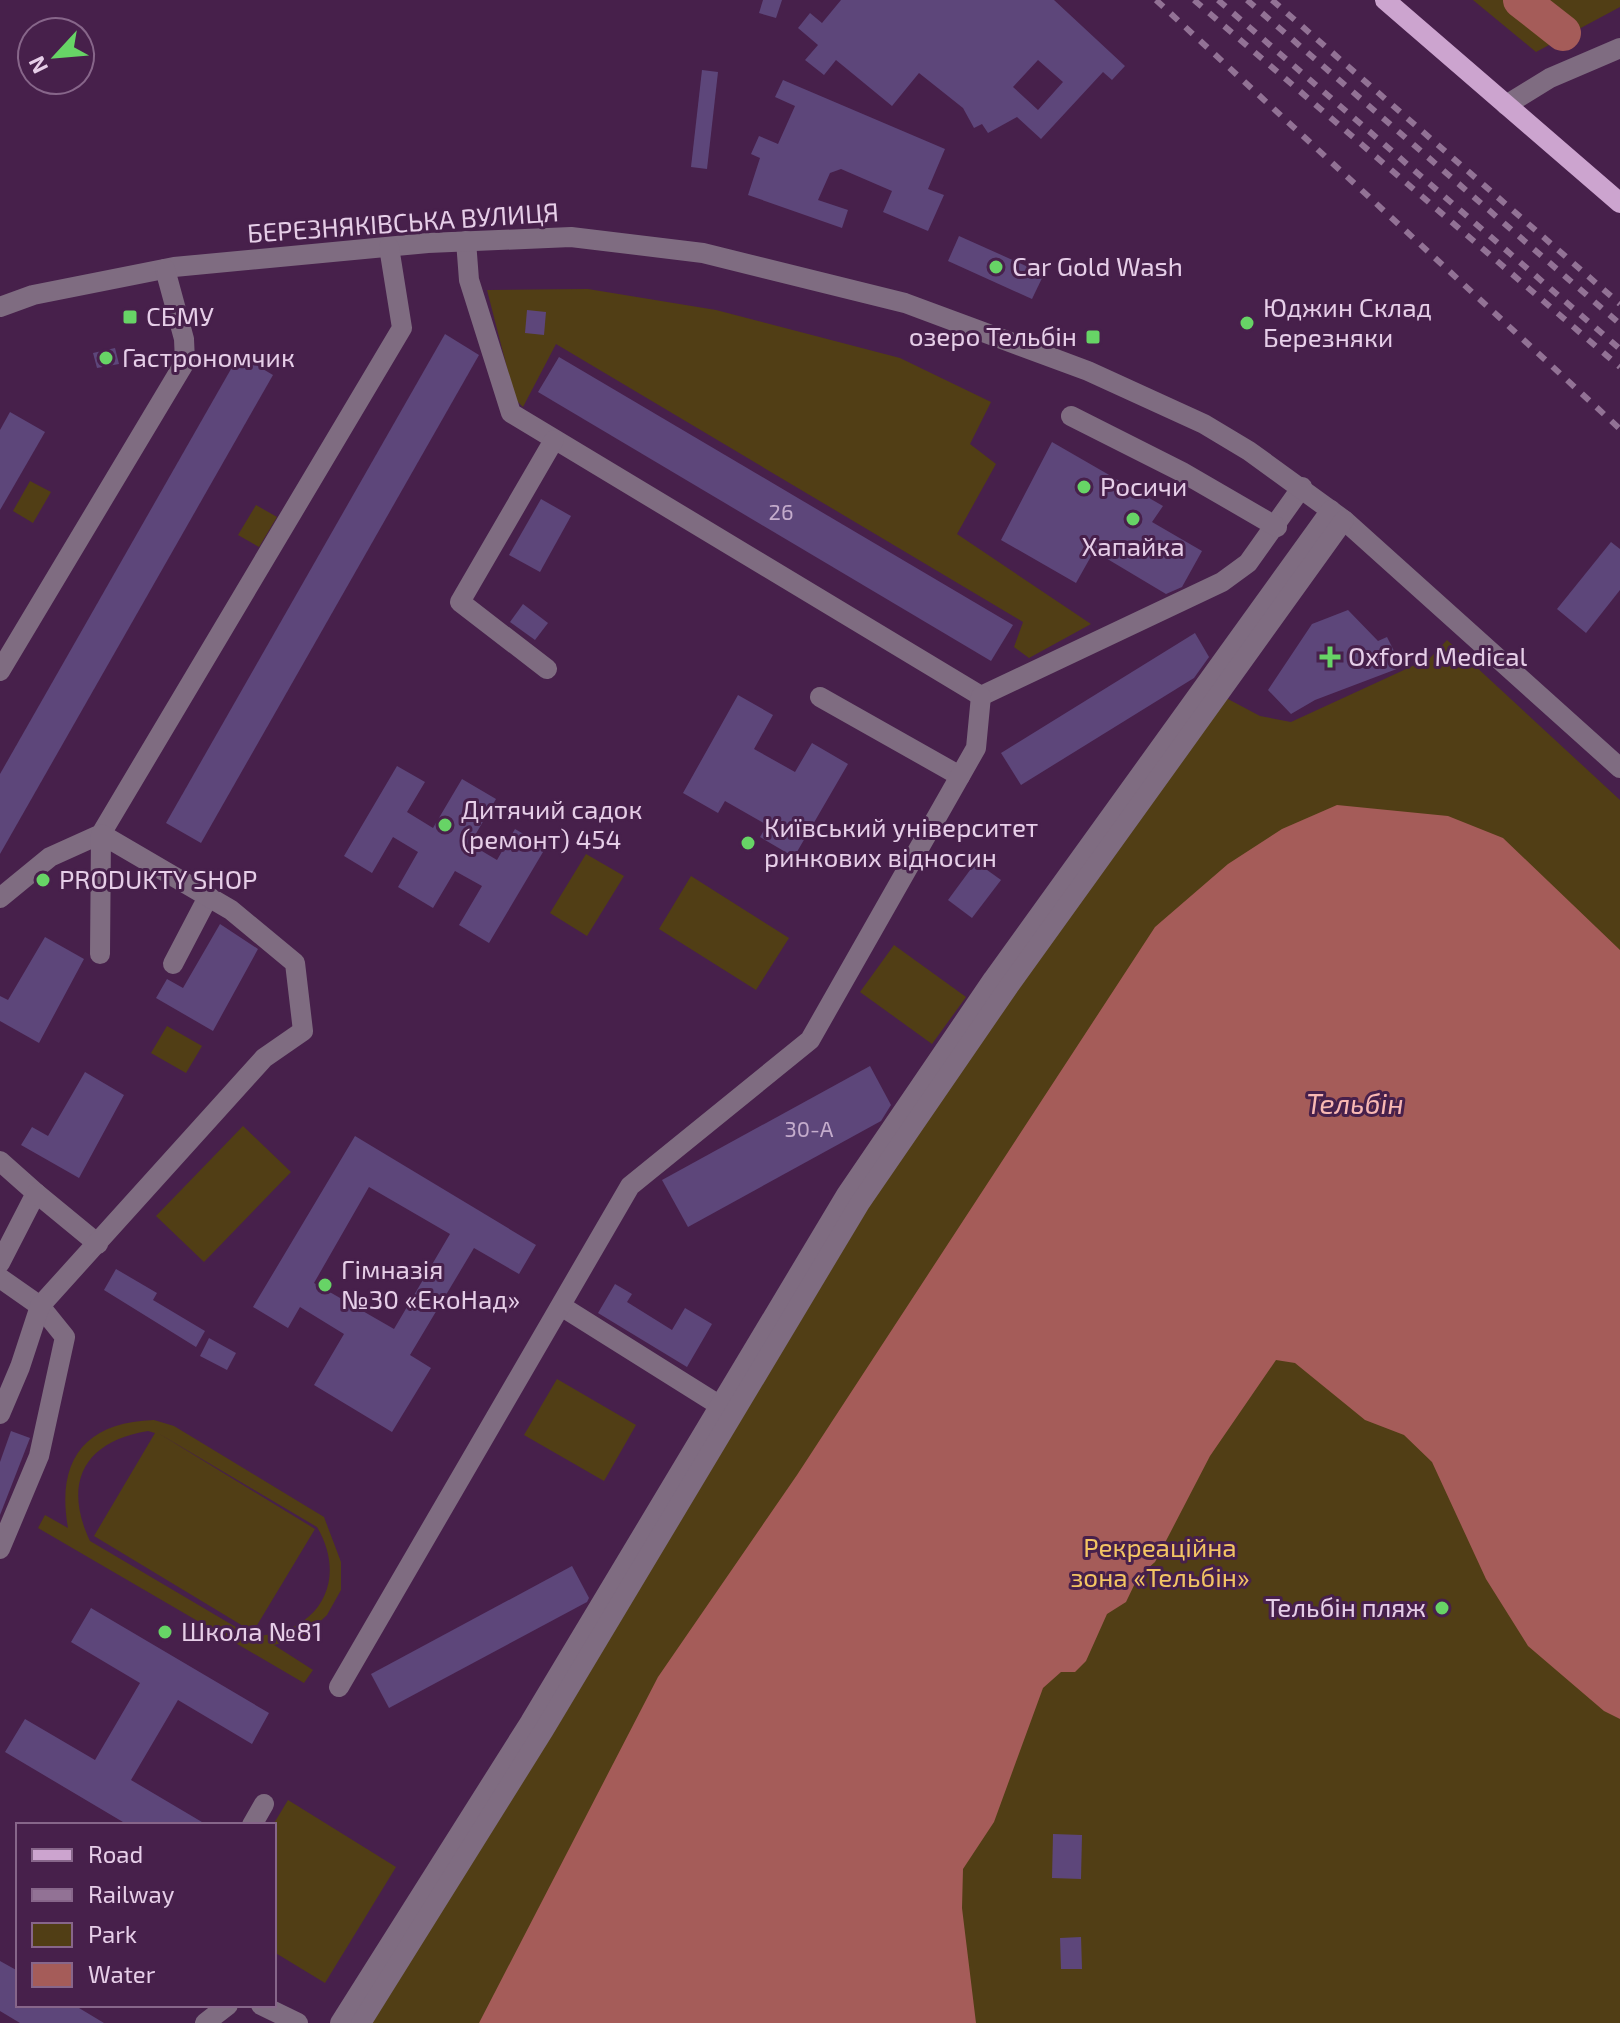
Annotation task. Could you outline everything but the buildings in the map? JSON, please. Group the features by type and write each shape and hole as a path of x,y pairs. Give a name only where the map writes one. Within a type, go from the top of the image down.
{"main road":[{"path":"1385,0 1620,203"}],"street":[{"path":"1506,105 1550,78 1620,48"},
{"name":"БЕРЕЗНЯКІВСЬКА ВУЛИЦЯ","path":"0,307 33,295 165,269 389,247 571,237 703,253 905,303 1088,371 1204,424 1302,487 1338,515 1620,768"},
{"path":"466,241 469,280 511,413 981,696"},
{"path":"100,954 101,834 402,328 389,247"},
{"path":"0,671 185,362 184,339 165,269"},
{"path":"1071,416 1182,472 1277,527"},
{"path":"547,669 460,602 554,440"},
{"path":"981,696 1222,582 1248,563 1277,527 1302,487"},
{"path":"340,2023 726,1410 883,1169 1338,515"},
{"path":"339,1687 630,1186 810,1040 976,748 981,696"},
{"path":"820,697 960,776"},
{"path":"0,1414 20,1367 40,1306 264,1058 303,1031 295,963 231,910 101,834"},
{"path":"0,898 50,857 101,834"},
{"path":"173,964 208,897"},
{"path":"0,1161 98,1244"},
{"path":"0,1263 36,1193"},
{"path":"0,1278 40,1306 65,1337 39,1456 0,1549"},
{"path":"561,1306 726,1410"},
{"path":"361,2023 726,1410"},
{"path":"253,1823 264,1804"},
{"path":"205,2023 225,2007"},
{"path":"265,2007 298,2023"}],"green space":[{"path":"1473,0 1620,0 1620,7 1536,52"},
{"path":"588,289 716,310 900,358 991,402 970,444 996,464 957,534 1091,624 1029,658 1014,647 1023,622 556,344 523,407 515,399 487,290"},
{"path":"30,481 51,492 33,523 13,511"},
{"path":"256,505 277,517 259,547 238,535"},
{"name":"Рекреаційна зона «Тельбін»","path":"1447,640 1620,800 1620,2023 335,2023 505,1748 1211,690 1260,716 1291,722 1430,658"},
{"path":"586,854 624,876 587,936 550,913"},
{"path":"691,876 789,938 756,990 659,929"},
{"path":"894,945 966,997 932,1044 860,992"},
{"path":"167,1026 202,1046 186,1073 151,1053"},
{"path":"243,1126 291,1172 204,1262 156,1216"},
{"path":"557,1379 636,1425 604,1481 524,1435"},
{"path":"154,1420 174,1426 324,1517 341,1562 341,1590 327,1615 305,1636 274,1645 313,1670 304,1683 38,1528 45,1515 68,1528 65,1504 71,1465 93,1437 130,1422","holes":["148,1431 155,1433 94,1536 253,1632 315,1529 158,1433 317,1527 330,1568 328,1586 321,1602 309,1616 293,1627 274,1634 251,1636 90,1541 78,1500 79,1483 85,1468 108,1444 126,1436"]},
{"path":"288,1800 396,1867 325,1983 276,1953 274,1823"}],"water":[{"name":"Тельбін","path":"1337,805 1448,816 1503,838 1620,950 1620,1719 1604,1711 1528,1646 1486,1579 1432,1462 1404,1435 1365,1420 1295,1363 1276,1360 1210,1456 1155,1562 1138,1577 1126,1602 1107,1614 1086,1661 1075,1672 1061,1672 1043,1688 994,1822 963,1869 962,1908 976,2023 479,2023 658,1677 797,1475 1155,927 1228,864 1282,829"}],"waterway":[{"path":"1521,0 1563,33"}],"railway":[{"path":"1156,0 1620,429"},
{"path":"1194,0 1620,367"},
{"path":"1218,0 1620,349"},
{"path":"1247,0 1620,324"},
{"path":"1272,0 1620,304"}],"place":[{"name":"Car Gold Wash","path":"996,267"},
{"name":"СБМУ","path":"130,317"},
{"name":"Юджин Склад Березняки","path":"1247,323"},
{"name":"озеро Тельбін","path":"1093,337"},
{"name":"Гастрономчик","path":"106,358"},
{"name":"Росичи","path":"1084,487"},
{"name":"Хапайка","path":"1133,519"},
{"name":"Oxford Medical","path":"1330,657"},
{"name":"Дитячий садок (ремонт) 454","path":"445,825"},
{"name":"Київський університет ринкових відносин","path":"748,843"},
{"name":"PRODUKTY SHOP","path":"43,880"},
{"name":"Гімназія №30 «ЕкоНад»","path":"325,1285"},
{"name":"Тельбін пляж","path":"1442,1608"},
{"name":"Школа №81","path":"165,1632"}]}
